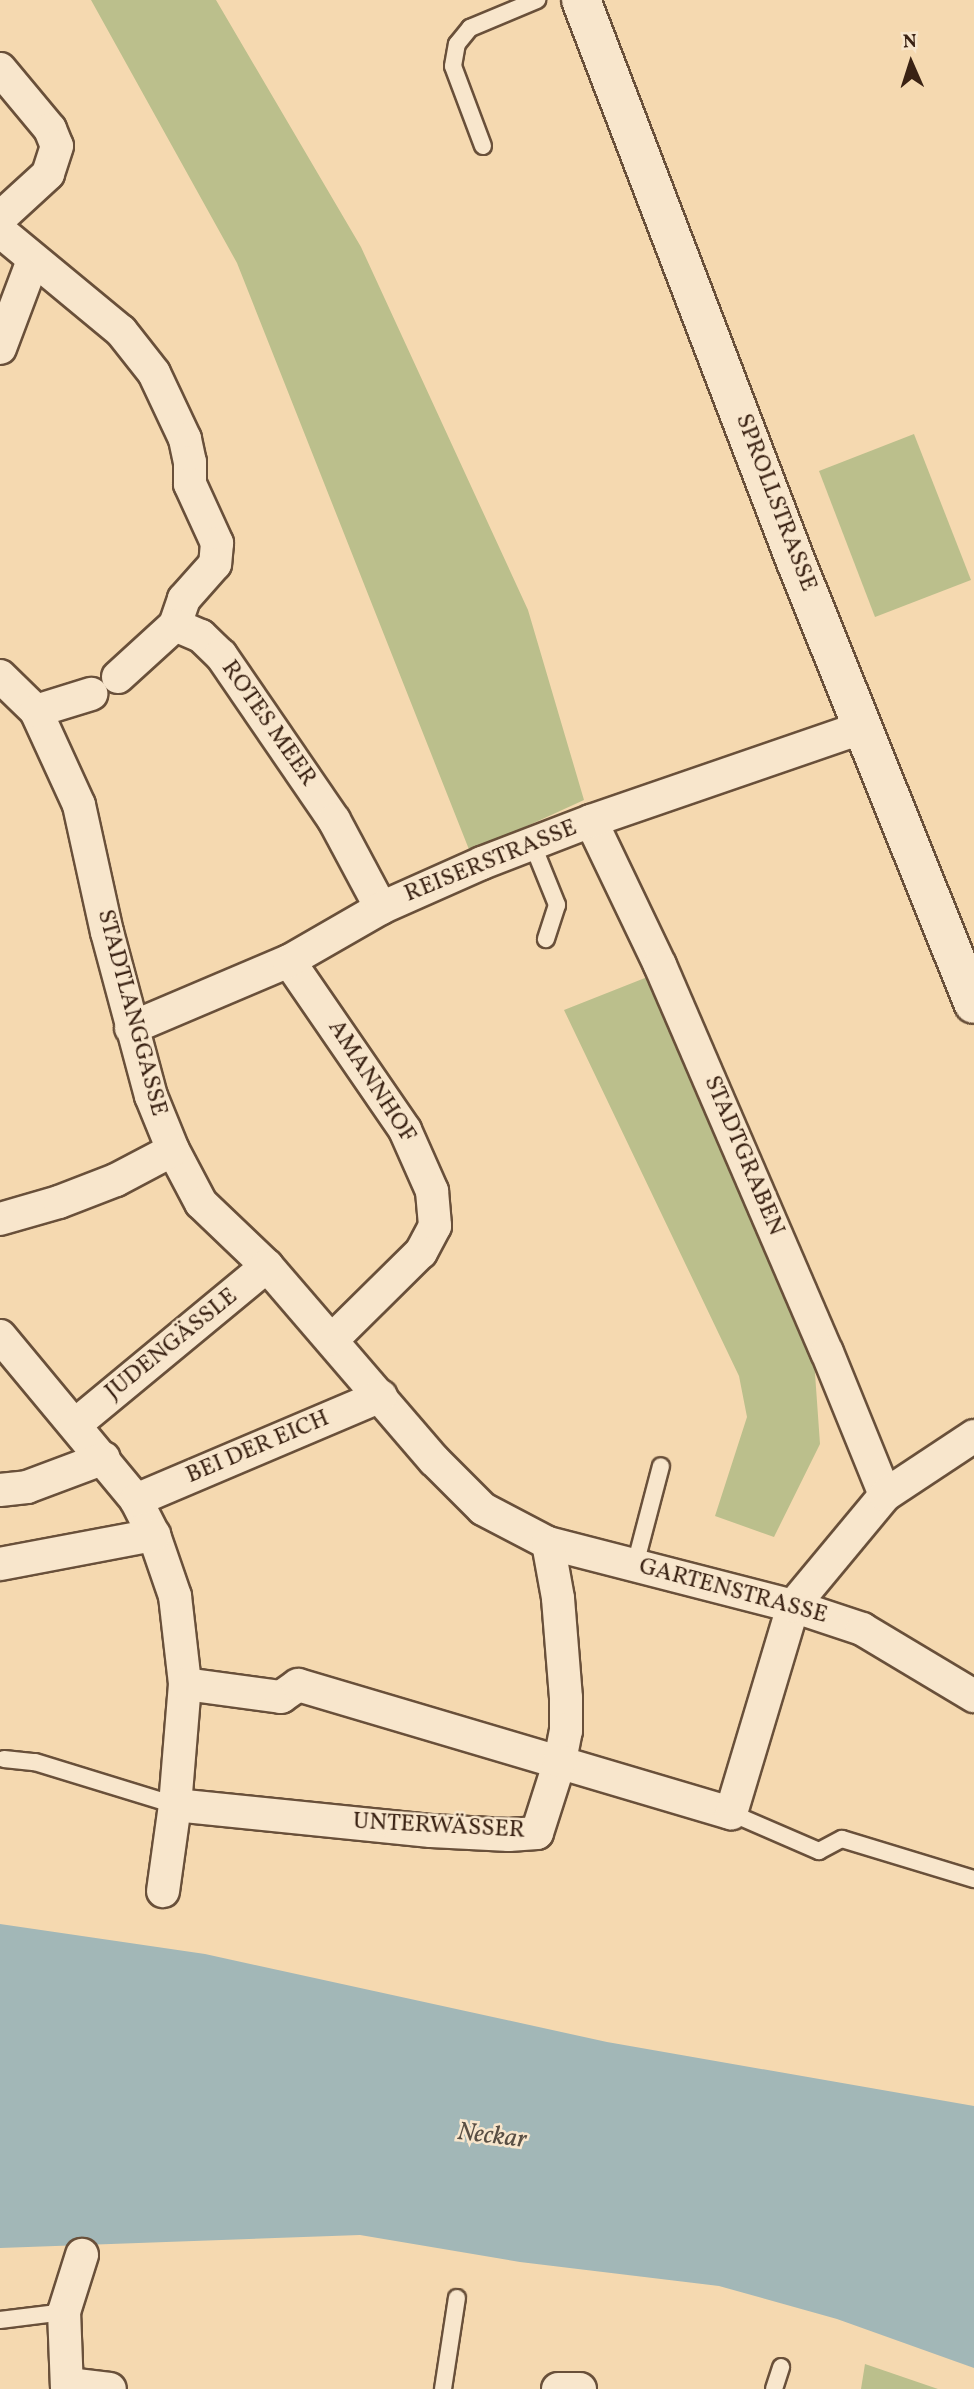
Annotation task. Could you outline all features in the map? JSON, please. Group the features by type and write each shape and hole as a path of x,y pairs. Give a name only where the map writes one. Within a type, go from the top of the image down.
{"main road":[{"name":"SPROLLSTRASSE","path":"581,0 796,562 958,947 974,1004"}],"street":[{"path":"0,69 50,129 57,146 48,174 0,218"},
{"path":"0,230 121,331 143,357 185,439 190,462 190,484 217,543 215,564 184,599 175,625 118,677"},
{"path":"0,348 33,260"},
{"name":"ROTES MEER","path":"175,625 201,636 234,673 334,820 380,908"},
{"name":"STADTLANGGASSE","path":"0,676 36,711 79,805 131,1028 150,1096 173,1150 201,1203 267,1266 333,1339 434,1460 483,1509"},
{"path":"36,711 91,694"},
{"name":"REISERSTRASSE","path":"131,1028 289,961 380,908 532,843 864,727"},
{"name":"STADTGRABEN","path":"591,821 665,978 827,1352 885,1495"},
{"name":"AMANNHOF","path":"289,961 411,1139 432,1191 435,1226 421,1252 333,1339"},
{"path":"3,1217 59,1202 104,1184 173,1150"},
{"name":"JUDENGÄSSLE","path":"76,1424 267,1266"},
{"path":"0,1336 104,1458 135,1500 154,1535 175,1596 185,1685 175,1805 163,1891"},
{"name":"BEI DER EICH","path":"135,1500 381,1396"},
{"path":"185,1685 281,1697 298,1685 471,1739 560,1761 731,1813 793,1606 885,1495 974,1436"},
{"path":"0,1490 27,1487 65,1475 104,1458"},
{"name":"GARTENSTRASSE","path":"483,1509 548,1543 793,1606 862,1629 974,1696"},
{"path":"0,1564 154,1535"},
{"name":"UNTERWÄSSER","path":"175,1805 431,1831 509,1835 537,1833 560,1761 566,1731 558,1598 548,1543"},
{"path":"78,2266 64,2312 67,2387 110,2389"},
{"path":"558,2389 580,2389"}],"lane":[{"path":"483,146 453,66 457,44 470,28 537,0"},
{"path":"532,843 557,905 546,939"},
{"path":"635,1565 662,1465"},
{"path":"4,1759 35,1762 175,1805"},
{"path":"731,1813 819,1851 842,1839 974,1879"},
{"path":"443,2389 457,2298"},
{"path":"0,2319 64,2312"},
{"path":"774,2389 780,2367"}],"green space":[{"path":"91,0 216,0 361,247 528,610 584,800 470,852 237,263"},
{"path":"914,434 971,580 875,617 819,471"},
{"path":"650,976 696,1090 813,1345 820,1444 774,1537 715,1516 747,1417 739,1376 564,1010"},
{"path":"865,2364 938,2389 861,2389"}],"water":[{"name":"Neckar","path":"0,1924 205,1954 607,2042 974,2106 974,2368 837,2319 719,2286 520,2262 360,2235 0,2248"}]}
